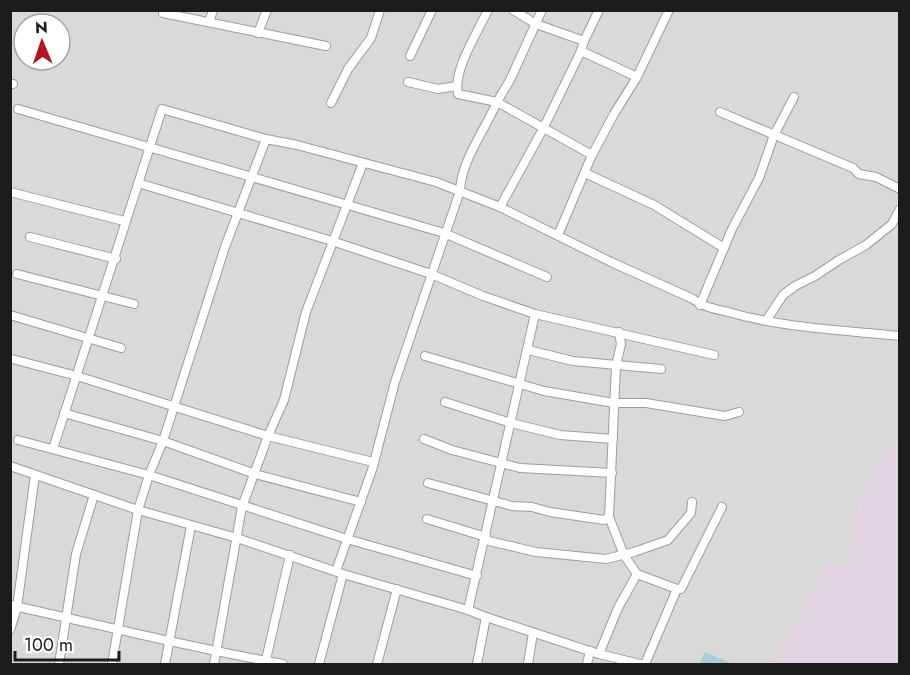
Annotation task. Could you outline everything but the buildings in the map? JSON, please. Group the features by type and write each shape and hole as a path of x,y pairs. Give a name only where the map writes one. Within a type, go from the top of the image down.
{"street":[{"path":"209,22 213,10"},
{"path":"258,33 267,10"},
{"path":"331,103 348,69 371,38 380,10"},
{"path":"410,56 432,10"},
{"path":"488,10 461,67 456,86 458,94 497,102 592,155"},
{"path":"513,10 536,24 584,41"},
{"path":"320,664 347,539 361,502 395,382 460,190 461,179 468,160 510,80 542,10"},
{"path":"500,207 543,129 599,10"},
{"path":"558,235 592,155 637,77 669,10"},
{"path":"161,11 326,46"},
{"path":"581,51 637,77"},
{"path":"408,82 438,88 456,86"},
{"path":"700,305 724,248 759,178 774,135 794,98"},
{"path":"18,109 444,233 547,277"},
{"path":"53,449 162,109 460,190 693,299 700,305 766,321 900,336"},
{"path":"720,112 853,168 859,174 876,177 900,189"},
{"path":"112,664 138,510 163,441 225,247 240,213 266,139"},
{"path":"214,664 242,507 284,400 306,312 363,163"},
{"path":"585,173 654,206 724,248"},
{"path":"138,183 332,241 431,274 483,296 535,314 714,355"},
{"path":"10,192 124,221"},
{"path":"766,321 783,295 866,245 892,224 900,209"},
{"path":"30,237 118,260"},
{"path":"16,274 134,304"},
{"path":"468,610 535,314"},
{"path":"10,315 121,348"},
{"path":"619,332 621,344 616,366 609,518 624,555 637,574 681,589 722,507"},
{"path":"528,350 573,361 661,369"},
{"path":"425,356 544,391 614,403 645,403 725,416 739,412"},
{"path":"12,359 77,376 268,436 373,462"},
{"path":"445,402 511,423 560,435 613,439"},
{"path":"64,413 163,441 255,474 361,502"},
{"path":"424,439 452,450 520,468 612,473"},
{"path":"18,440 149,475 242,507 477,576"},
{"path":"10,466 138,510 237,538 339,573 468,610 595,652 642,664 677,589"},
{"path":"10,630 35,475"},
{"path":"428,483 512,506 532,507 604,520 609,518"},
{"path":"59,664 76,554 94,495"},
{"path":"427,519 485,539 536,552 606,559 668,540 691,513 692,502"},
{"path":"165,664 191,526"},
{"path":"266,663 290,555"},
{"path":"586,664 595,652 637,574"},
{"path":"377,664 397,589"},
{"path":"14,606 67,617 117,631 170,640 266,663 283,664"},
{"path":"477,664 486,617"},
{"path":"528,664 533,633"}],"shaded area":[{"path":"10,11 899,11 899,437 885,453 844,567 825,566 772,664 11,664"},
{"path":"899,437 899,664 772,664 825,565 844,567 851,544 858,503 885,453"}],"water":[{"path":"705,652 730,663 699,664"}]}
